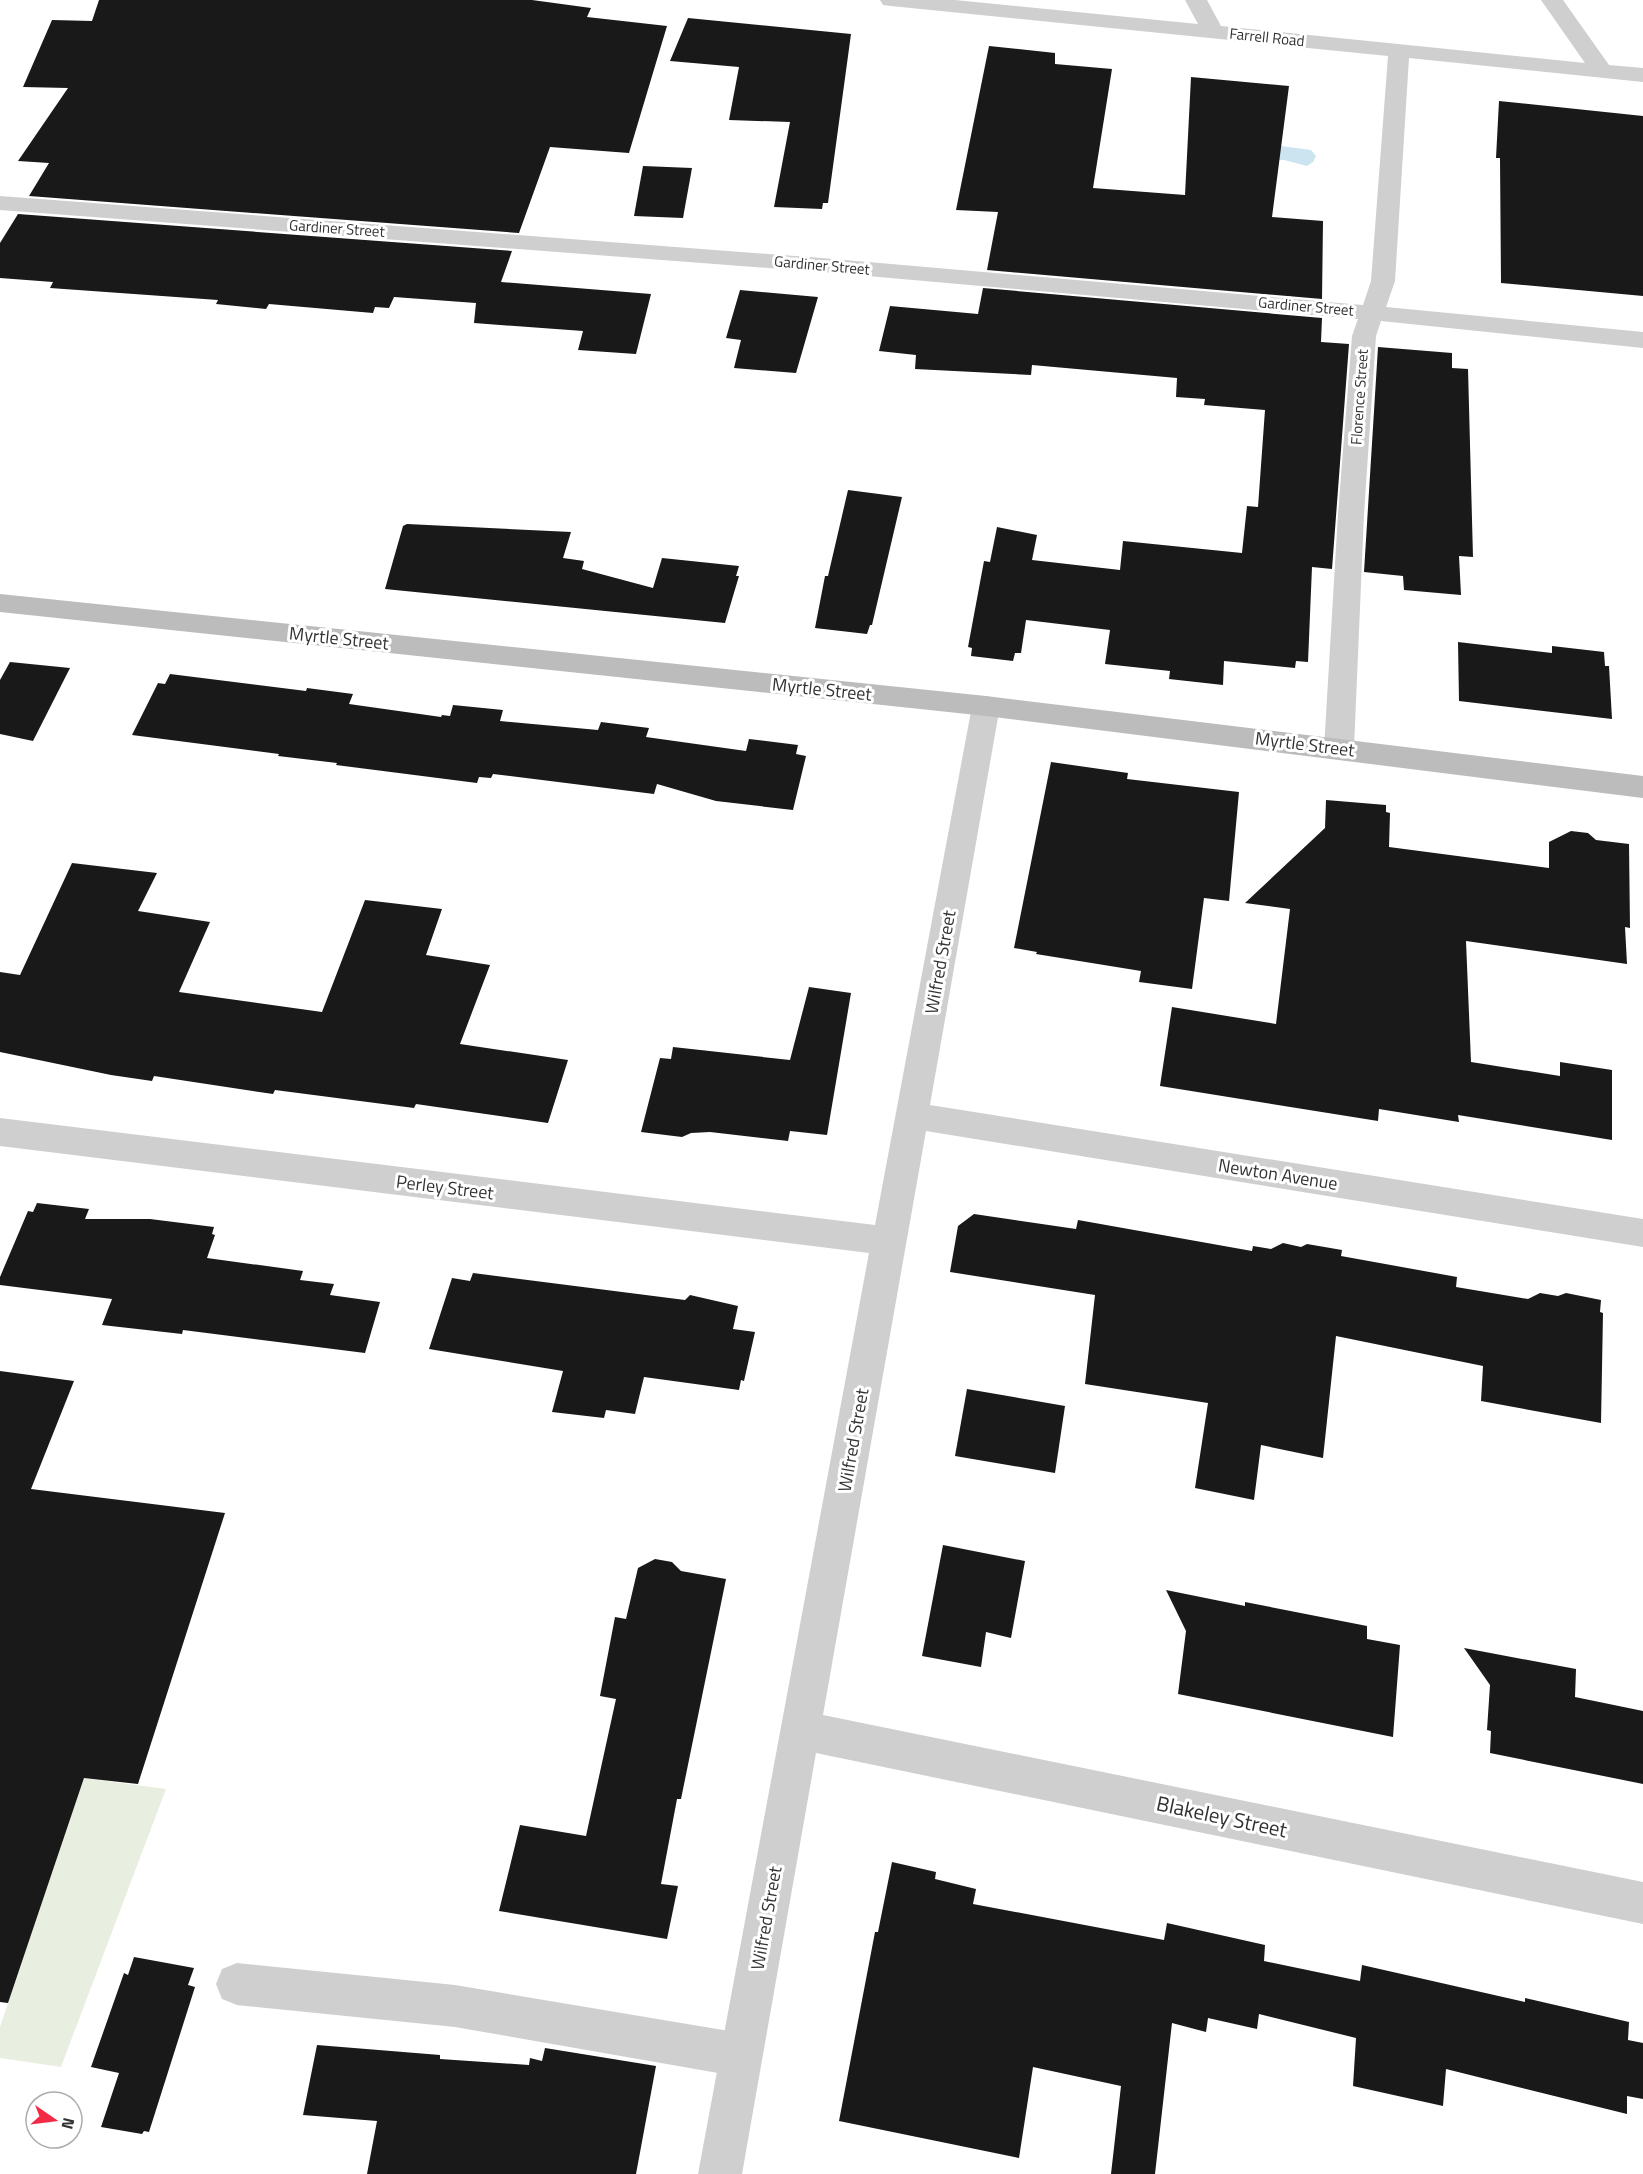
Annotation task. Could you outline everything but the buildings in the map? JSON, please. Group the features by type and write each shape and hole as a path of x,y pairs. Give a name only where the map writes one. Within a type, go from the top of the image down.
{"main road":[{"name":"Myrtle Street","path":"0,603 986,706 1643,787"}],"street":[{"name":"Farrell Road","path":"891,0 1643,75"},
{"path":"1196,0 1213,32"},
{"path":"1552,0 1602,71"},
{"name":"Florence Street","path":"1339,748 1351,514 1364,336 1383,281 1399,51"},
{"name":"Gardiner Street","path":"0,203 560,244 1372,311 1643,340"},
{"name":"Wilfred Street","path":"720,2174 986,706"},
{"name":"Newton Avenue","path":"912,1115 1643,1233"},
{"name":"Perley Street","path":"0,1132 889,1241"},
{"name":"Blakeley Street","path":"800,1730 1643,1903"},
{"path":"237,1984 455,2006 741,2055"}],"green space":[{"path":"84,1778 166,1789 61,2067 0,2058 0,2027"}],"water":[{"path":"1274,145 1311,150 1316,156 1307,166 1284,160 1269,160"}]}
